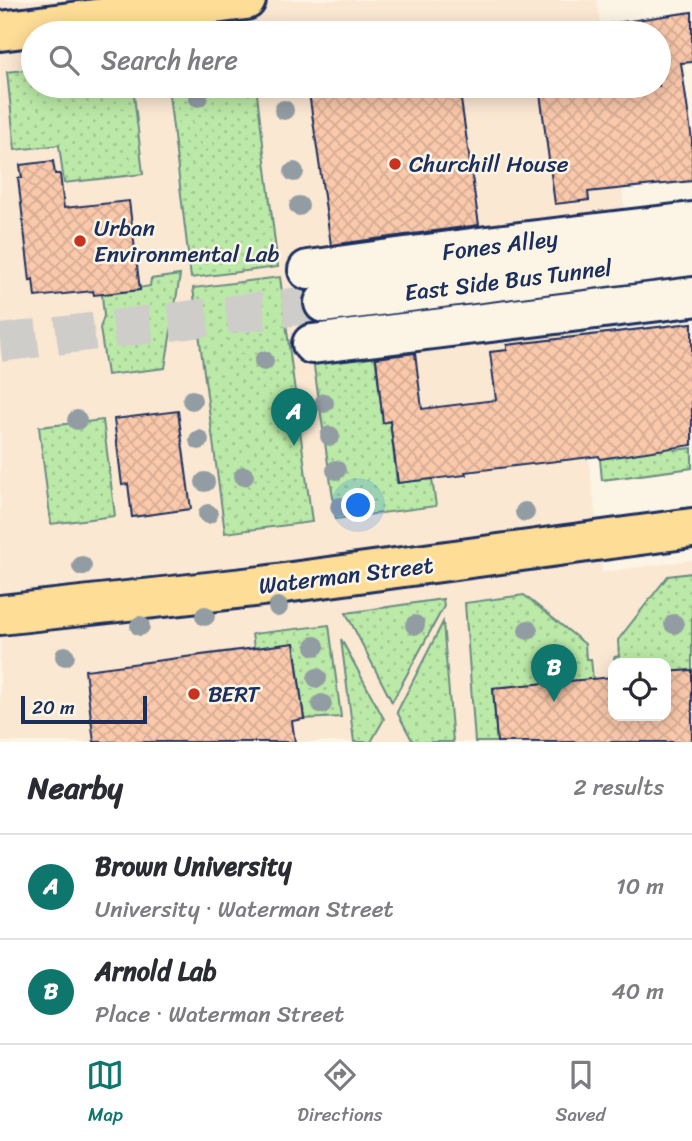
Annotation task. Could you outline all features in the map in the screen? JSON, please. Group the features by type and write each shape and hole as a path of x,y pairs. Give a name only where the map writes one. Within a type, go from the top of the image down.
{"main road":[{"path":"79,21 246,0"},
{"path":"0,31 21,28"},
{"name":"Waterman Street","path":"0,615 217,592 692,528"}],"lane":[{"name":"Fones Alley","path":"316,287 487,246 692,222"},
{"name":"East Side Bus Tunnel","path":"316,287 692,256"},
{"path":"312,344 692,297"}],"shaded area":[{"path":"0,0 597,0 600,21 21,21 21,98 610,98 626,219 308,270 318,355 573,322 602,572 692,560 692,742 0,742"}],"green space":[{"path":"21,70 21,98 134,98 143,174 64,183 59,145 15,150 7,72"},
{"path":"169,98 257,98 278,267 191,278"},
{"path":"180,275 165,368 107,375 100,328 104,316 102,295 150,286 151,279"},
{"path":"280,277 312,522 225,533 193,288"},
{"path":"375,355 383,422 390,421 397,483 432,479 436,506 336,519 313,360"},
{"path":"103,420 115,516 51,524 39,427"},
{"path":"672,441 674,450 692,448 692,468 602,480 600,459 633,454"},
{"path":"692,573 692,670 671,672 671,658 614,658 619,656 618,640 668,576"},
{"path":"524,595 585,644 586,659 591,659 593,679 493,688 497,742 475,742 465,603"},
{"path":"443,599 444,606 392,702 346,613"},
{"path":"443,622 453,742 413,742 397,712"},
{"path":"329,625 341,717 304,719 294,643 254,648 252,634"},
{"path":"341,639 384,719 371,742 354,742"}],"building":[{"path":"692,12 692,62 681,63 692,140 692,181 588,192 589,200 555,204 541,98 671,98 671,21 629,21"},
{"name":"Churchill House","path":"310,98 461,98 479,225 331,245"},
{"name":"Urban Environmental Lab","path":"53,161 55,174 60,174 64,208 129,201 140,290 94,295 93,291 35,297 33,279 30,281 18,178 22,178 20,165"},
{"path":"692,323 692,445 600,459 599,456 465,472 466,475 398,483 390,421 383,423 376,358 415,353 422,409 496,400 490,352 507,350 507,345"},
{"path":"178,411 191,509 132,517 128,484 122,485 114,419"},
{"name":"BERT","path":"294,643 304,719 292,721 295,742 94,742 85,670"},
{"path":"692,670 692,742 497,742 493,688 608,677 608,721 671,721 671,672"}],"tunnel":[{"path":"0,343 324,303"}],"place":[{"name":"Churchill House","path":"395,164"},
{"name":"Urban Environmental Lab","path":"80,241"},
{"name":"Brown University","path":"294,446"},
{"name":"BERT","path":"194,694"},
{"name":"Arnold Lab","path":"554,702"}]}
